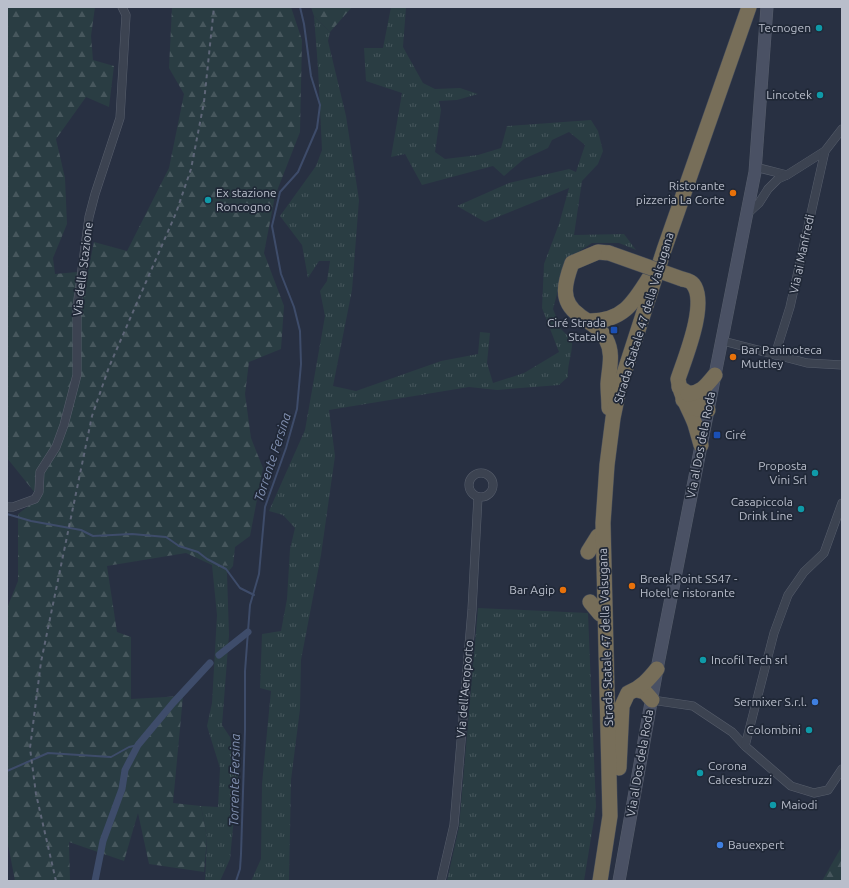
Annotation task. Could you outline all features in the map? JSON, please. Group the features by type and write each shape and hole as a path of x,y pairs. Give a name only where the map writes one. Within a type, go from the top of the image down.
{"highway":[{"name":"Strada Statale 47 della Valsugana","path":"596,881 604,815 606,781 598,536 603,463 609,417 650,277 742,7"},
{"name":"Strada Statale 47 della Valsugana","path":"600,881 610,816 603,523 607,464 613,418 619,389 664,250 749,7"},
{"path":"609,417 608,384 611,353 606,338 597,327 590,321 578,315 568,303 564,282 572,263 598,252 609,254 692,283 698,293 698,311 678,379 695,423 701,445"},
{"path":"590,321 604,321 618,316 636,300 650,277"},
{"path":"683,394 697,393 705,388 715,375"},
{"path":"683,394 697,397 704,402 708,410"},
{"path":"588,552 598,536"},
{"path":"590,602 600,614"},
{"path":"610,816 618,778 622,706 628,693 637,690 657,669"},
{"path":"637,690 645,692 652,700"}],"main road":[{"name":"Via al Dos dela Roda","path":"619,881 657,669 723,341 755,167 767,7"}],"street":[{"name":"Via della Stazione","path":"7,507 13,507 35,498 38,492 40,472 59,439 77,375 77,307 89,217 120,118 126,15 122,7"},
{"name":"Via ai Manfredi","path":"746,215 759,203 768,189 778,179 825,151 842,129"},
{"name":"Via ai Manfredi","path":"775,355 790,307 825,151"},
{"path":"755,167 787,175"},
{"path":"723,341 807,363 842,365"},
{"name":"Via dell'Aeroporto","path":"441,881 454,825 472,610 478,497"},
{"path":"745,746 774,633 788,595 804,572 824,553 842,503"},
{"path":"652,700 693,706 732,732 745,746 791,786 814,793 828,790 842,769"}],"green space":[{"path":"7,7 95,7 91,36 93,60 114,66 109,107 86,97 56,139 65,178 67,224 53,258 55,274 88,271 94,242 127,251 169,168 184,94 169,68 172,7 291,7 302,40 300,132 275,196 264,253 284,306 281,349 249,362 245,394 251,438 263,468 250,536 235,547 233,566 212,565 186,553 107,566 117,632 131,637 131,699 183,696 173,803 201,806 207,838 204,872 149,864 138,813 124,861 69,842 70,881 15,881 7,839 7,608 18,581 18,514 39,498 7,458"},
{"path":"311,7 352,7 330,32 314,16"},
{"path":"391,7 406,7 403,47 423,83 435,89 460,88 478,94 457,100 439,101 441,110 435,152 445,159 478,155 501,148 507,126 591,120 598,131 603,151 598,164 582,181 574,235 624,234 636,250 619,243 592,243 566,260 553,309 561,329 572,340 572,345 568,377 559,385 497,390 469,387 329,410 335,456 321,555 301,660 300,709 291,780 289,881 251,881 261,859 262,784 271,691 260,688 262,634 281,631 287,599 290,549 295,528 283,515 269,511 305,430 325,316 320,291 327,281 330,261 319,261 308,278 302,245 280,216 316,166 322,150 314,16 330,32 328,41 346,116 359,200 352,290 333,386 356,391 441,361 478,354 480,332 490,333 487,363 493,383 524,373 559,352 542,308 544,264 559,224 569,188 485,222 457,206 509,183 569,169 576,172 585,145 569,132 552,140 548,148 524,159 504,176 493,166 422,185 405,154 391,157 402,93 366,81 364,48 383,48"},
{"path":"212,565 233,566 227,573 229,635 222,725 230,737 238,775 230,859 220,881 205,881 207,838 201,806 218,807 220,768 207,726 212,703 217,615"},
{"path":"478,608 588,613 596,807 584,881 447,881 459,827"},
{"path":"842,846 842,881 822,881"}],"waterway":[{"name":"Torrente Fersina","path":"236,881 240,869 241,854 245,730 245,671 250,605 259,574 265,507 286,448 297,409 301,364 300,331 294,307 281,274 272,226 280,192 298,172 317,128 320,105 311,76 304,24 300,7"},
{"path":"7,514 31,521 81,530 93,536 132,534 166,537 179,546 198,552 207,559 226,569 240,588 254,595"},
{"path":"219,655 248,632"},
{"path":"95,881 103,841 122,789 125,770 138,745 173,703 210,663"},
{"path":"7,771 48,753 111,757 129,747 138,745"}],"railway":[{"path":"56,881 36,794 30,748 41,662 92,416 109,367 176,213 191,169 204,102 214,7"}],"place":[{"name":"Tecnogen","path":"819,28"},
{"name":"Lincotek","path":"820,95"},
{"name":"Ristorante pizzeria La Corte","path":"733,193"},
{"name":"Ex stazione Roncogno","path":"208,200"},
{"name":"Ciré Strada Statale","path":"614,330"},
{"name":"Bar Paninoteca Muttley","path":"733,357"},
{"name":"Ciré","path":"717,435"},
{"name":"Proposta Vini Srl","path":"815,473"},
{"name":"Casapiccola Drink Line","path":"801,509"},
{"name":"Break Point SS47 - Hotel e ristorante","path":"632,586"},
{"name":"Bar Agip","path":"563,590"},
{"name":"Incofil Tech srl","path":"703,660"},
{"name":"Sermixer S.r.l.","path":"815,702"},
{"name":"Colombini","path":"809,730"},
{"name":"Corona Calcestruzzi","path":"700,773"},
{"name":"Maiodi","path":"773,805"},
{"name":"Bauexpert","path":"720,845"}]}
